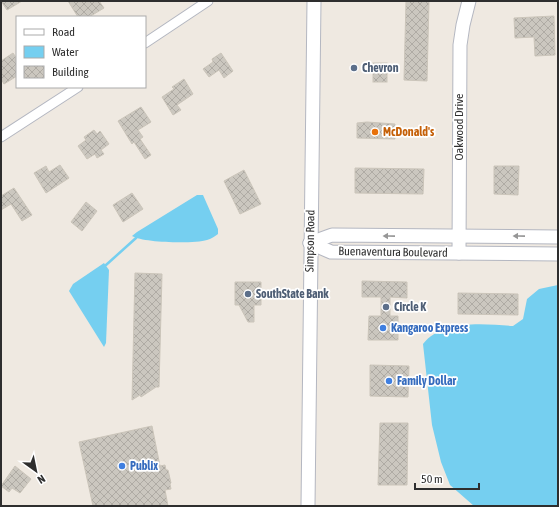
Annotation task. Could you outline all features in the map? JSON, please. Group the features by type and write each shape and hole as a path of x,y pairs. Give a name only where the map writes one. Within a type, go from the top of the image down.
{"main road":[{"name":"Simpson Road","path":"308,506 314,1"},
{"name":"Oakwood Drive","path":"459,253 460,45 469,1"},
{"name":"Buenaventura Boulevard","path":"310,243 332,235 558,237"},
{"name":"Buenaventura Boulevard","path":"310,243 332,252 558,254"}],"street":[{"path":"146,42 208,1"},
{"path":"1,137 76,88"}],"water":[{"path":"197,195 203,195 218,229 218,234 214,237 208,240 181,242 147,240 132,236 137,232"},
{"path":"104,263 109,270 106,343 104,347 69,291 73,284"},
{"path":"558,285 558,506 474,506 450,485 441,462 432,425 423,344 431,336 441,330 452,327 477,324 513,326 523,319 527,299 539,289"}],"building":[{"path":"1,1 22,1 7,10"},
{"path":"68,1 99,1 104,8 91,16 77,16"},
{"path":"406,1 429,1 427,81 404,80"},
{"path":"554,16 555,55 535,56 534,37 515,38 514,18"},
{"path":"13,53 16,58 16,77 4,84 1,79 1,61"},
{"path":"221,53 233,71 224,78 219,70 209,77 203,69 213,62 212,59"},
{"path":"373,63 387,63 387,82 373,82"},
{"path":"184,79 193,94 177,105 181,110 173,115 162,97 174,89 172,87"},
{"path":"141,107 151,122 138,130 143,137 140,139 151,155 145,159 134,142 132,144 118,121"},
{"name":"McDonald's","path":"367,122 395,124 395,139 357,138 357,123"},
{"path":"94,130 97,134 100,131 109,144 101,150 104,154 97,158 95,154 87,159 78,146 86,140 84,137"},
{"path":"60,165 69,178 46,193 34,173 46,166 49,172"},
{"path":"494,166 519,166 518,195 494,194"},
{"path":"355,168 424,169 423,194 355,193"},
{"path":"244,170 261,204 240,214 224,181"},
{"path":"14,188 32,215 22,221 11,204 1,210 1,196"},
{"path":"132,193 143,209 123,222 113,205"},
{"path":"86,202 97,211 82,231 71,222"},
{"path":"135,273 162,274 159,387 156,387 141,397 140,395 132,400"},
{"path":"362,281 407,282 407,298 390,297 390,316 398,316 398,340 368,340 369,316 381,316 381,297 362,297"},
{"name":"SouthState Bank","path":"235,282 261,282 261,305 254,305 254,322 248,322 239,305 235,305"},
{"path":"458,293 518,294 518,315 458,314"},
{"name":"Family Dollar","path":"370,365 409,366 408,397 370,396"},
{"path":"380,423 408,423 407,485 378,485"},
{"name":"Publix","path":"152,426 160,466 165,465 166,470 168,470 171,483 171,489 165,490 168,506 93,506 79,442"},
{"path":"15,466 31,479 20,493 12,488 9,492 1,486"}],"waterway":[{"path":"106,265 136,238"}],"place":[{"name":"Chevron","path":"354,68"},
{"name":"McDonald's","path":"375,132"},
{"name":"SouthState Bank","path":"248,294"},
{"name":"Circle K","path":"386,307"},
{"name":"Kangaroo Express","path":"383,328"},
{"name":"Family Dollar","path":"389,381"},
{"name":"Publix","path":"122,466"}]}
